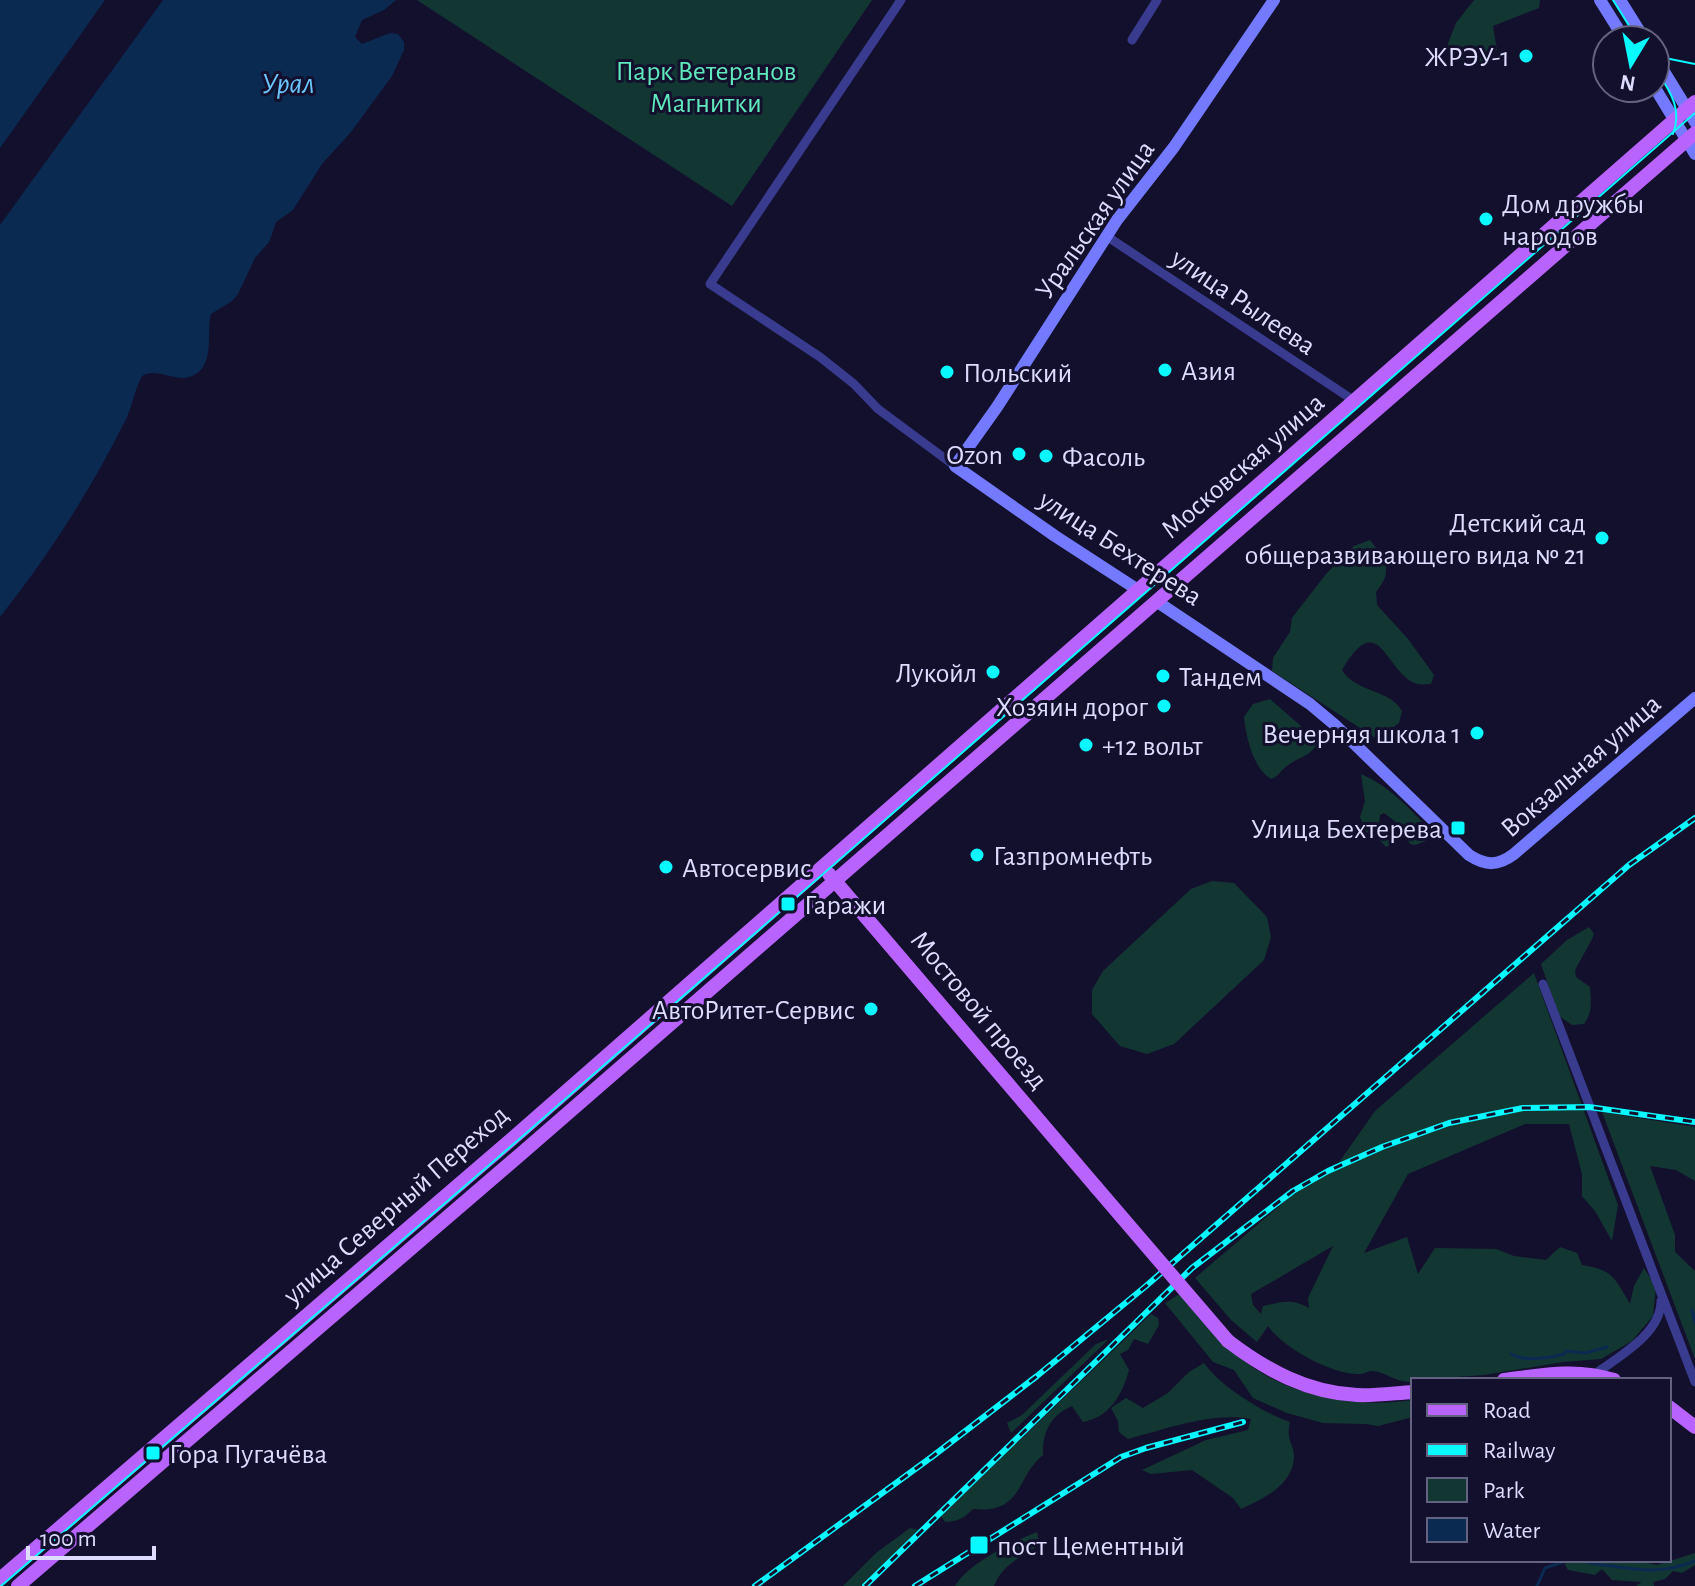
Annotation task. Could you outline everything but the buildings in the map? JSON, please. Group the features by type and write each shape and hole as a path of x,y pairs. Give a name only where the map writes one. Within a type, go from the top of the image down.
{"main road":[{"name":"Московская улица","path":"823,866 1356,402 1674,120 1692,111"},
{"name":"Московская улица","path":"835,880 1691,136"},
{"name":"улица Бехтерева","path":"1138,590 1156,601"},
{"name":"Мостовой проезд","path":"823,866 1228,1341 1260,1366 1296,1383 1356,1395 1411,1392"},
{"name":"улица Северный Переход","path":"0,1579 513,1138 823,866"},
{"name":"улица Северный Переход","path":"18,1586 835,880"},
{"path":"1517,1378 1556,1372 1595,1374 1608,1378"},
{"path":"1671,1409 1695,1427"}],"street":[{"name":"улица Бехтерева","path":"901,0 710,284 820,357 854,384 878,409 955,466 1138,590"},
{"path":"1132,40 1157,0"},
{"name":"Уральская улица","path":"955,466 1117,220 1196,115 1274,0"},
{"path":"1600,0 1615,24"},
{"path":"1620,0 1635,24"},
{"path":"1671,80 1692,111"},
{"path":"1664,104 1674,120 1691,136 1695,154"},
{"name":"улица Рылеева","path":"1108,237 1356,402"},
{"name":"улица Бехтерева","path":"1156,601 1310,704 1469,855 1492,865"},
{"name":"Вокзальная улица","path":"1492,865 1514,854 1695,698"},
{"path":"1543,984 1695,1382"},
{"path":"1595,1374 1654,1324 1661,1312 1661,1294"}],"green space":[{"name":"Парк Ветеранов Магнитки","path":"417,0 872,0 732,206"},
{"path":"1474,0 1540,0 1539,8 1493,26 1497,50 1481,61 1471,62 1451,57 1447,46 1456,23"},
{"path":"1370,540 1386,566 1385,578 1376,592 1377,605 1408,639 1434,675 1431,684 1418,684 1407,678 1374,643 1365,643 1355,651 1342,670 1356,683 1390,699 1402,711 1399,723 1377,739 1272,671 1273,658 1290,632 1292,618 1326,574 1354,546"},
{"path":"1270,699 1318,741 1309,753 1271,779 1255,760 1244,717 1253,704"},
{"path":"1361,774 1390,792 1416,816 1432,833 1426,841 1410,844 1401,826 1384,813 1380,815 1379,825 1394,839 1392,844 1386,847 1375,835 1366,832 1360,817 1365,801"},
{"path":"1212,881 1234,883 1267,917 1271,937 1264,960 1174,1044 1147,1054 1120,1046 1092,1014 1092,990 1103,971 1191,889"},
{"path":"1589,927 1594,934 1575,970 1576,977 1590,987 1590,1011 1584,1024 1572,1025 1559,1016 1541,964 1567,940"},
{"path":"1534,973 1618,1205 1612,1241 1595,1211 1582,1196 1582,1174 1569,1124 1525,1124 1408,1174 1364,1253 1407,1237 1418,1274 1435,1248 1496,1249 1514,1256 1546,1260 1560,1247 1577,1253 1582,1265 1612,1277 1630,1304 1634,1286 1644,1268 1656,1287 1653,1316 1632,1341 1601,1359 1484,1375 1411,1378 1411,1382 1377,1372 1349,1373 1323,1365 1285,1343 1268,1326 1257,1342 1231,1320 1195,1278 1291,1196 1333,1171 1375,1111","holes":["1333,1246 1308,1298 1309,1308 1281,1302 1263,1306 1261,1314 1253,1305 1251,1294"]},
{"path":"1602,1112 1695,1127 1695,1181 1676,1170 1650,1166 1675,1235 1675,1252 1695,1271 1695,1359"},
{"path":"1181,1293 1235,1353 1274,1380 1318,1396 1342,1400 1411,1400 1411,1418 1378,1426 1323,1423 1287,1413 1253,1398 1234,1370 1213,1362 1165,1303"},
{"path":"1151,1314 1158,1318 1159,1325 1148,1344 1134,1339 1128,1350 1120,1354 1129,1370 1114,1404 1101,1415 1083,1422 1072,1406 1058,1414 1049,1425 1043,1455 1010,1500 990,1509 973,1509 961,1518 945,1522 941,1516"},
{"path":"1109,1339 1011,1433 1007,1423 1022,1415 1096,1344"},
{"path":"1204,1363 1243,1398 1290,1422 1294,1459 1288,1477 1267,1496 1241,1509 1233,1498 1192,1470 1151,1474 1142,1470 1206,1440 1248,1430 1251,1419 1205,1420 1128,1439 1119,1432 1118,1421 1111,1408 1126,1398 1143,1408 1168,1393 1189,1372"},
{"path":"910,1528 918,1530 861,1586 843,1586 876,1553"},
{"path":"1037,1532 1040,1545 1007,1567 994,1586 955,1586 981,1561"},
{"path":"1695,1553 1695,1565 1682,1573 1673,1571 1665,1579 1653,1582 1654,1586 1636,1586 1642,1582 1612,1580 1602,1569 1595,1575 1568,1570 1565,1565 1566,1562 1641,1562 1657,1565"}],"water":[{"path":"0,0 105,0 0,148"},
{"name":"Урал","path":"163,0 396,0 384,10 362,20 355,37 362,44 390,33 398,34 404,42 404,50 392,76 351,132 322,164 293,210 276,222 269,242 255,258 238,294 211,314 208,354 202,368 196,374 182,378 155,373 142,376 127,417 84,495 36,570 0,617 0,225"}],"waterway":[{"path":"1692,1310 1695,1323"},
{"path":"1511,1354 1523,1358 1551,1357 1566,1351 1585,1353 1607,1347"},
{"path":"1588,1562 1654,1570 1695,1561"},
{"path":"1537,1586 1545,1568 1563,1562"}],"tram line":[{"path":"1613,0 1628,24"},
{"path":"1671,59 1695,64"},
{"path":"1671,97 1676,116 1673,134"},
{"path":"1,1586 516,1142 1695,113"}],"railway":[{"path":"755,1586 1037,1376 1146,1286 1629,865 1695,818"},
{"path":"865,1586 1192,1268 1293,1191 1328,1171 1449,1123 1523,1108 1589,1107 1695,1122"},
{"path":"915,1586 1121,1457 1243,1422"}],"place":[{"name":"ЖРЭУ-1","path":"1526,56"},
{"name":"Дом дружбы народов","path":"1486,219"},
{"name":"Азия","path":"1165,370"},
{"name":"Польский","path":"947,372"},
{"name":"Ozon","path":"1019,454"},
{"name":"Фасоль","path":"1046,456"},
{"name":"Детский сад общеразвивающего вида № 21","path":"1602,538"},
{"name":"Лукойл","path":"993,672"},
{"name":"Тандем","path":"1163,676"},
{"name":"Хозяин дорог","path":"1164,706"},
{"name":"Вечерняя школа 1","path":"1477,733"},
{"name":"+12 вольт","path":"1086,745"},
{"name":"Улица Бехтерева","path":"1458,828"},
{"name":"Газпромнефть","path":"977,855"},
{"name":"Автосервис","path":"666,867"},
{"name":"Гаражи","path":"788,904"},
{"name":"АвтоРитет-Сервис","path":"871,1009"},
{"name":"Гора Пугачёва","path":"153,1453"},
{"name":"пост Цементный","path":"979,1545"}]}
